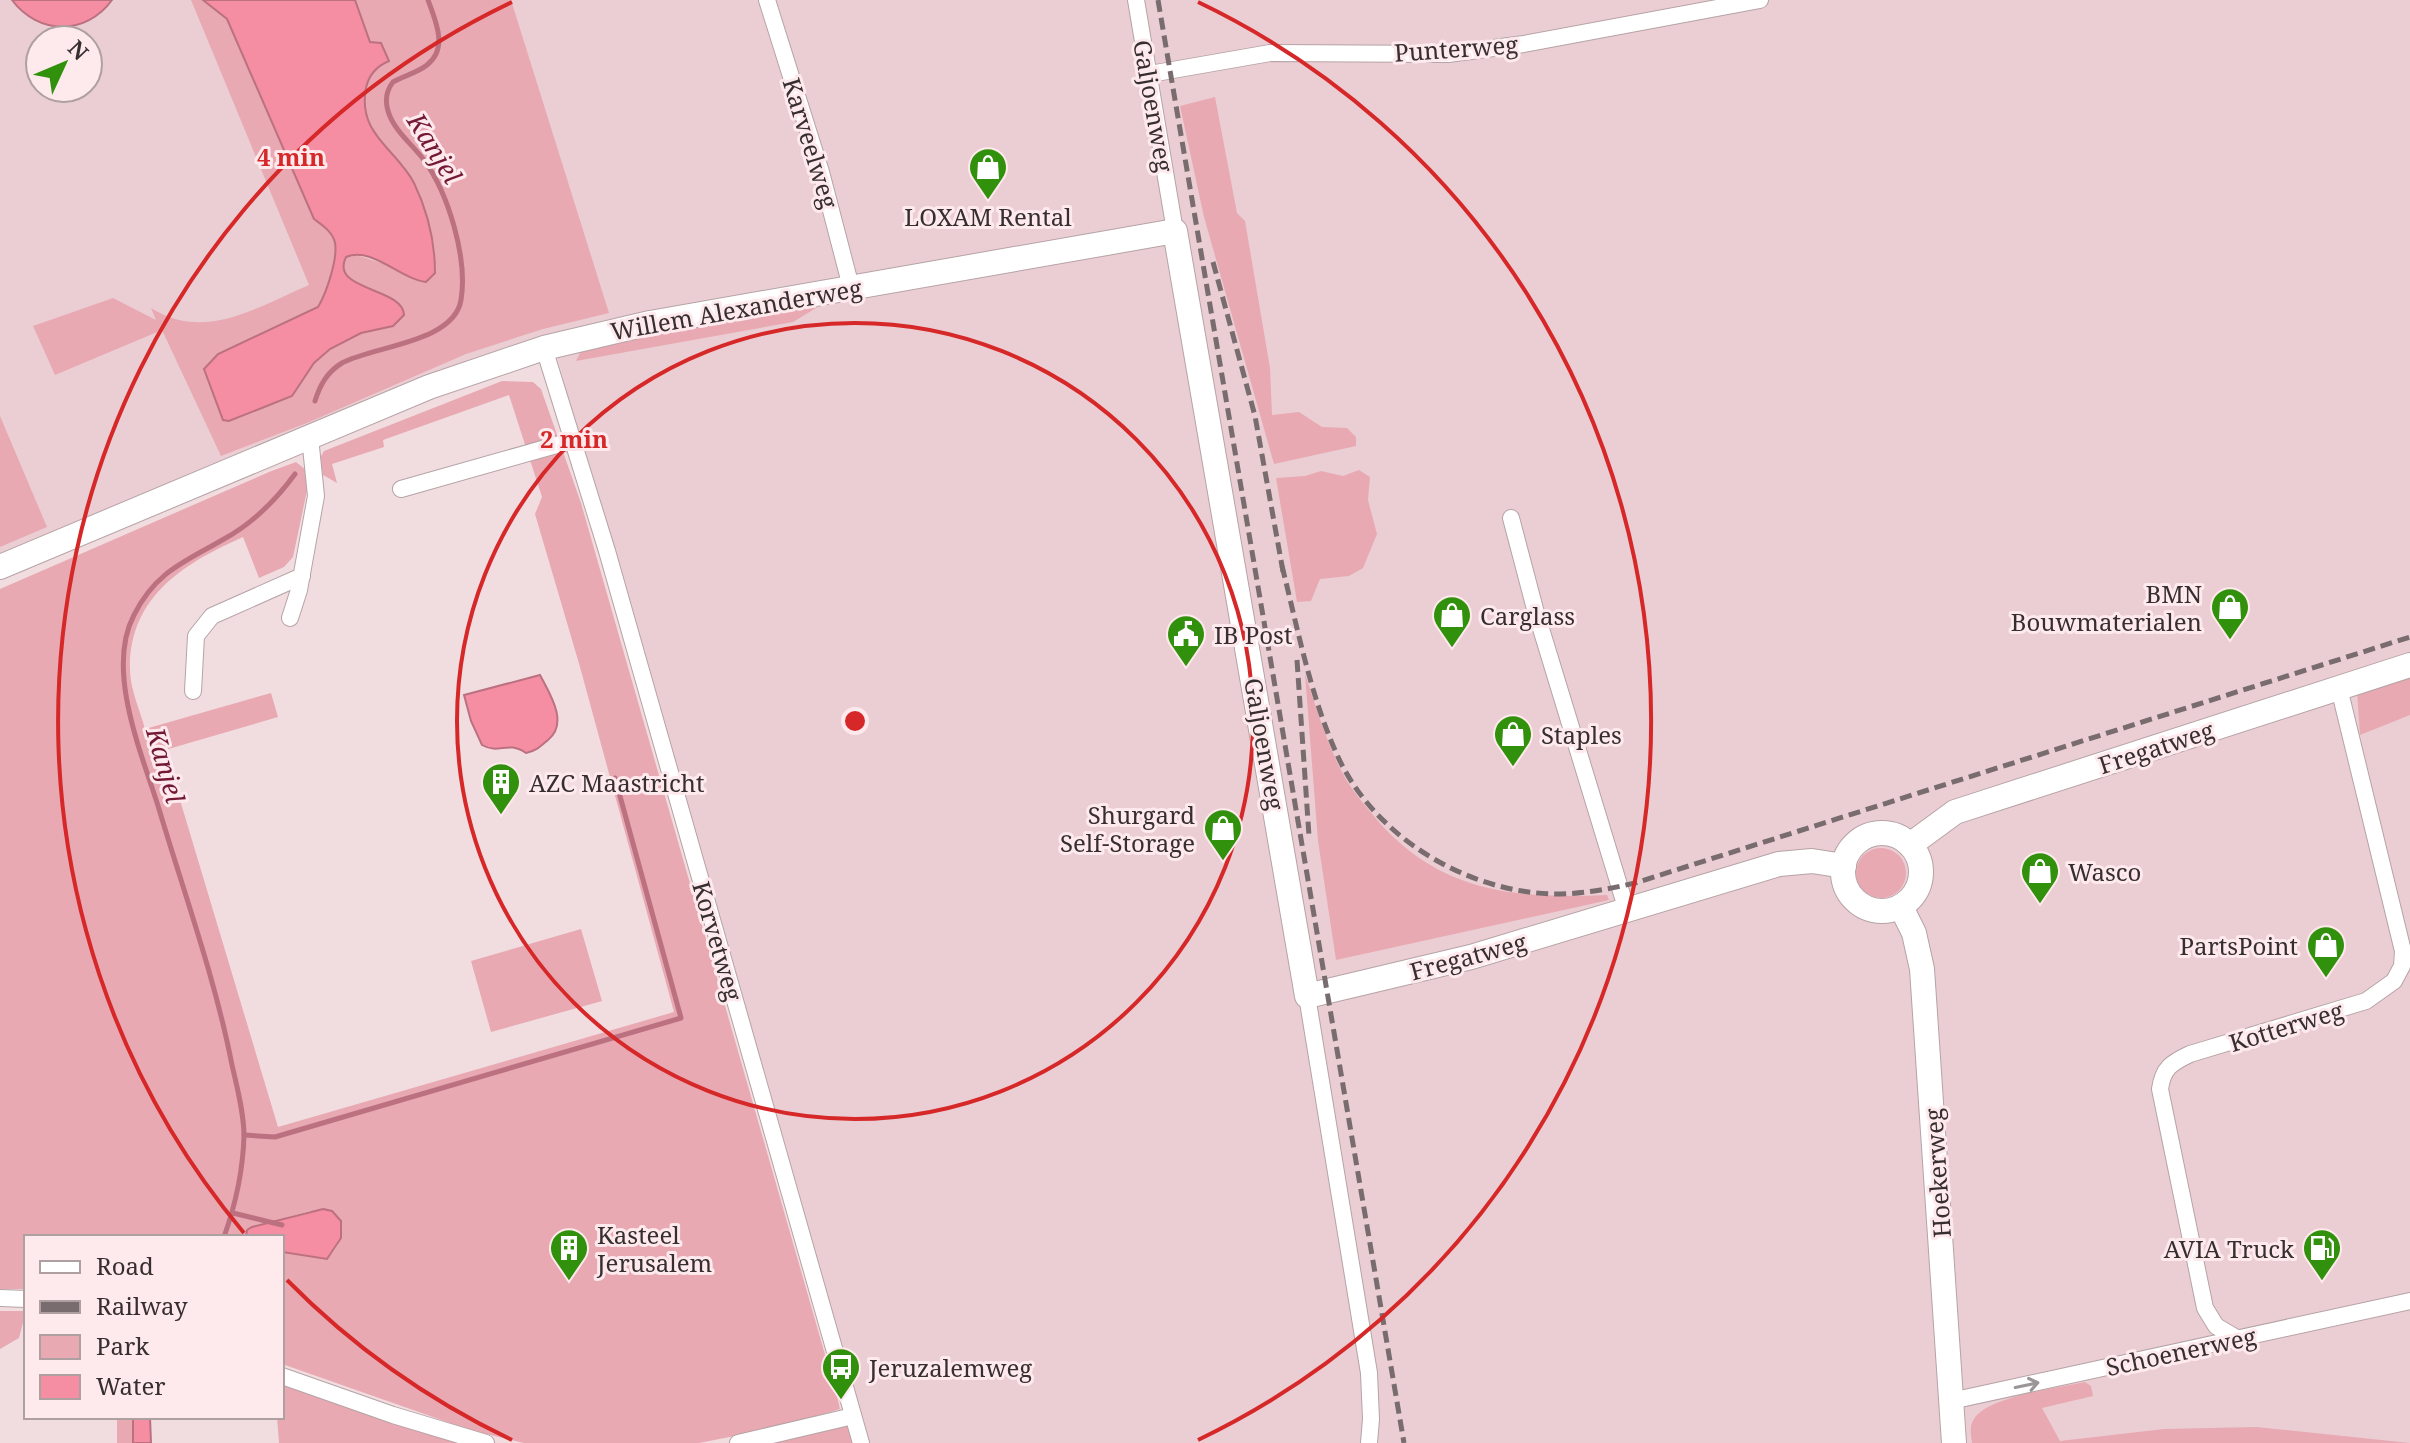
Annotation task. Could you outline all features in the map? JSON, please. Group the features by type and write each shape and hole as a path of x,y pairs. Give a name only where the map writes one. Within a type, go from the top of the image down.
{"street":[{"name":"Karveelweg","path":"767,0 821,172 851,287"},
{"name":"Galjoenweg","path":"1136,0 1369,1373 1369,1443"},
{"name":"Punterweg","path":"1150,74 1270,53 1463,52 1524,44 1760,0"},
{"name":"Willem Alexanderweg","path":"0,567 429,387 544,348 617,329 1175,231"},
{"name":"Korvetweg","path":"544,348 574,440 861,1443"},
{"path":"290,618 302,576 316,496 310,437"},
{"path":"401,489 574,440"},
{"path":"1511,518 1535,609 1627,911"},
{"path":"193,691 196,636 212,616 302,576"},
{"name":"Fregatweg","path":"1910,845 1955,812 2410,665"},
{"name":"Kotterweg","path":"2238,1339 2216,1326 2205,1308 2160,1089 2162,1072 2190,1054 2366,1001 2394,981 2402,966 2403,951 2339,688"},
{"path":"1887,834 1910,845 1919,860 1921,878 1914,895 1901,907 1878,911 1856,902 1844,882 1844,866 1855,844 1870,835 1887,834"},
{"name":"Fregatweg","path":"1307,996 1471,957 1779,864 1812,861 1844,866"},
{"name":"Hoekerweg","path":"1901,907 1914,933 1922,969 1954,1443"},
{"path":"0,1298 24,1299"},
{"name":"Schoenerweg","path":"1951,1401 2410,1301"},
{"path":"284,1377 486,1443"},
{"path":"738,1443 853,1416"}],"shaded area":[{"path":"0,0 2410,0 2410,1443 851,1443 551,334 0,555"}],"green space":[{"path":"191,0 203,0 227,19 314,218 331,233 335,243 327,292 318,307 304,316 223,420 229,421 292,396 314,363 330,349 361,333 385,328 358,284 343,270 343,262 353,254 381,263 428,217 405,167 377,138 366,113 364,98 368,79 378,66 381,43 370,43 355,0 511,0 609,313 543,329 466,354 307,423 221,456 162,330 55,375 33,326 113,298 156,320 151,308 171,318 191,322 211,321 231,318 309,285"},
{"path":"1215,97 1237,213 1245,221 1270,368 1272,415 1299,412 1322,427 1347,428 1356,437 1356,446 1274,464 1204,217 1180,106"},
{"path":"821,305 793,322 576,361 580,353 596,344"},
{"path":"502,381 533,382 541,389 581,503 840,1409 780,1427 699,1443 524,1443 470,1430 284,1365 284,1252 327,1259 338,1244 342,1227 337,1216 321,1212 311,1211 252,1228 247,1230 246,1235 24,1235 24,1289 0,1289 0,589 269,472 296,462 306,470 309,481 293,557 284,567 259,578 243,537 181,571 164,585 139,621 132,643 130,677 145,729 271,693 278,717 165,750 278,1127 674,1012 535,514 542,497 509,395 383,440 384,447 332,464 337,483 323,475 320,458 324,451"},
{"path":"0,416 47,527 0,547"},
{"path":"1359,470 1370,477 1368,500 1377,534 1363,568 1349,576 1320,579 1311,601 1297,602 1276,478 1305,476 1321,471 1343,476"},
{"path":"1305,674 1326,736 1346,779 1378,821 1402,845 1428,864 1482,886 1542,895 1607,895 1609,900 1336,960 1318,841"},
{"path":"2410,674 2410,715 2360,735 2357,691"},
{"path":"1881,848 1899,855 1906,873 1899,891 1881,898 1863,891 1856,873 1863,855"},
{"path":"581,929 602,1001 491,1032 471,961"},
{"path":"0,1311 24,1311 19,1338 0,1349"},
{"path":"2085,1382 2091,1386 2093,1396 2042,1408 2060,1441 2164,1429 2256,1427 2410,1443 1972,1443 1972,1422 1994,1404 2025,1394"},
{"path":"284,1383 473,1443 279,1443 277,1419 284,1419"},
{"path":"117,1419 133,1419 133,1443 117,1443"},
{"path":"846,1423 851,1426 854,1443 753,1443"}],"water":[{"path":"12,0 112,0 101,12 79,24 45,24 23,12"},
{"path":"203,0 355,0 370,42 381,43 389,61 374,71 367,83 367,118 414,183 430,227 435,261 435,273 426,282 376,259 356,255 346,257 344,268 348,276 392,299 401,306 404,315 393,326 361,333 330,349 314,363 292,396 229,421 223,420 204,369 218,354 318,307 331,276 335,243 327,229 314,219 227,19"},
{"path":"540,675 556,708 554,733 538,748 526,753 514,748 494,749 482,745 464,695"},
{"path":"323,1209 332,1211 341,1221 341,1238 327,1259 284,1252 284,1235 246,1235 252,1227"},
{"path":"133,1419 150,1419 151,1443 133,1443"}],"waterway":[{"name":"Kanjel","path":"315,401 325,379 342,363 410,341 444,326 455,314 461,300 462,265 448,208 424,160 394,125 387,104 393,82 419,70 434,58 439,42 428,0"},
{"name":"Kanjel","path":"225,1235 242,1161 242,1109 208,968 129,712 123,661 126,637 134,615 152,588 173,569 235,533 254,518 295,474"},
{"name":"Kanjel","path":"244,1135 275,1137 681,1018 615,778"},
{"path":"233,1213 282,1225"}],"railway":[{"path":"1158,0 1404,1443"},
{"path":"1213,262 1255,416 1284,577"},
{"path":"1282,566 1306,664 1329,736 1356,788 1377,814 1401,837 1459,872 1491,884 1556,894 1596,891 1635,883 2410,637"},
{"path":"1297,660 1309,836"}],"place":[{"name":"LOXAM Rental","path":"988,201"},
{"name":"BMN Bouwmaterialen","path":"2230,641"},
{"name":"Carglass","path":"1452,649"},
{"name":"IB Post","path":"1186,668"},
{"name":"Staples","path":"1513,768"},
{"name":"AZC Maastricht","path":"501,816"},
{"name":"Shurgard Self-Storage","path":"1223,862"},
{"name":"Wasco","path":"2040,905"},
{"name":"PartsPoint","path":"2326,979"},
{"name":"Kasteel Jerusalem","path":"569,1282"},
{"name":"AVIA Truck","path":"2322,1282"},
{"name":"Jeruzalemweg","path":"841,1401"}]}
